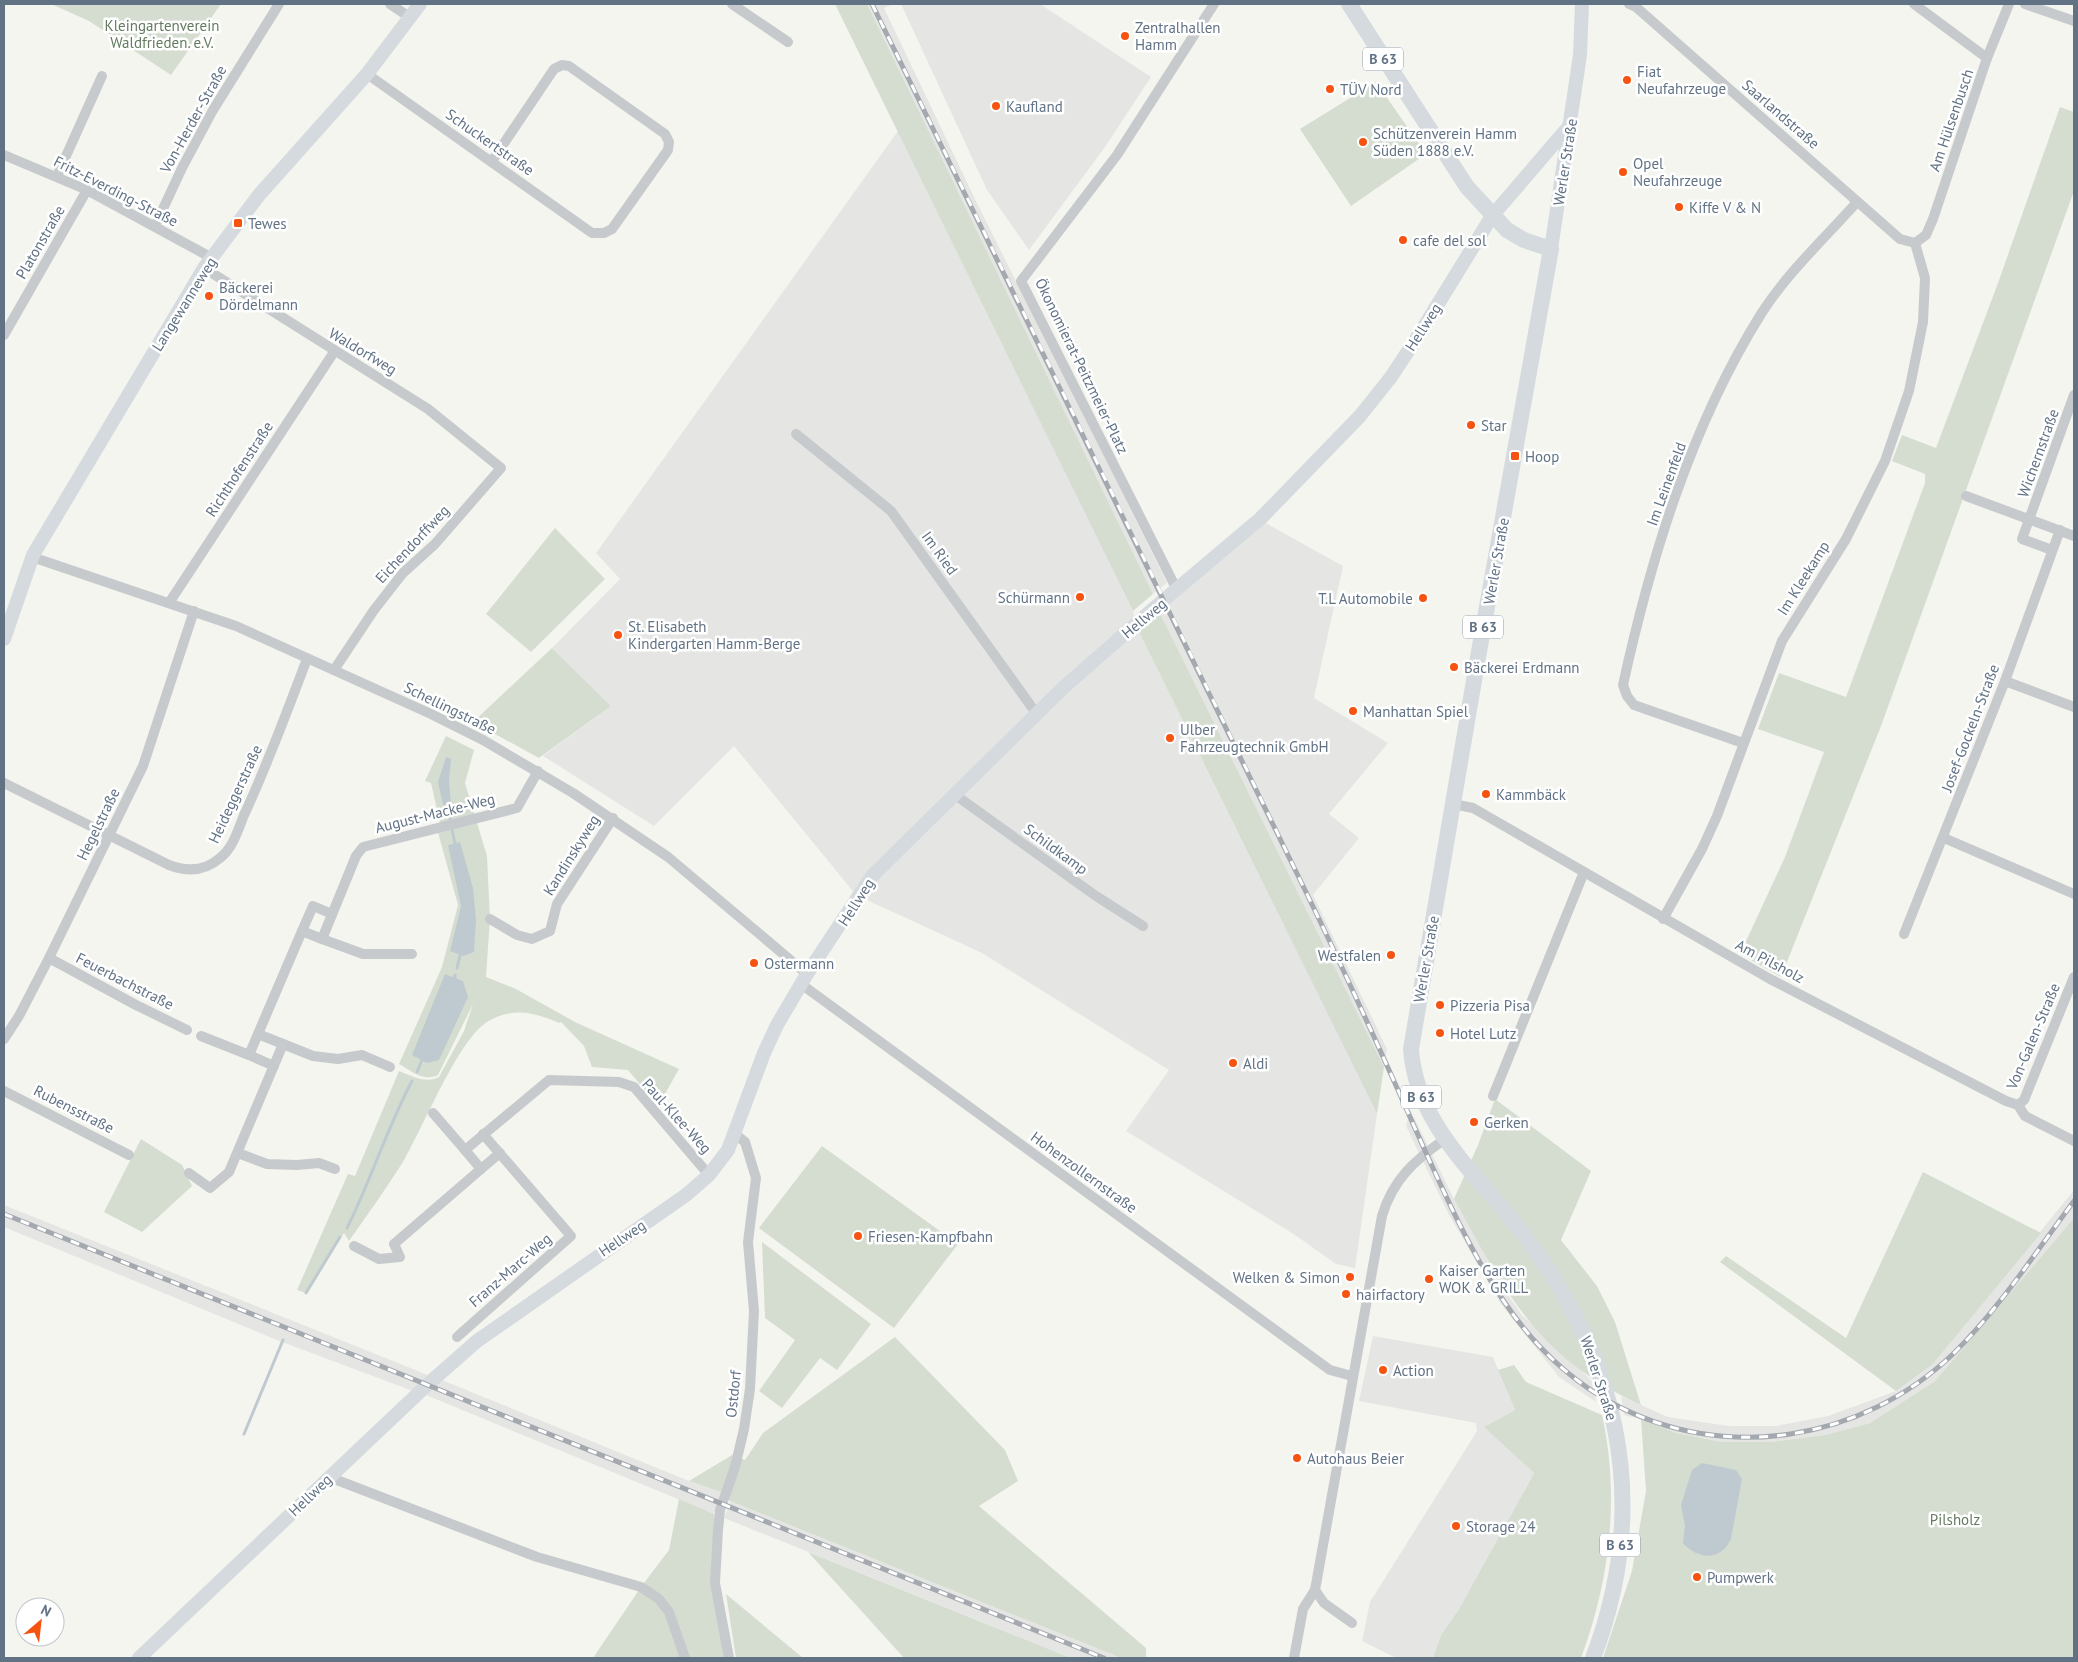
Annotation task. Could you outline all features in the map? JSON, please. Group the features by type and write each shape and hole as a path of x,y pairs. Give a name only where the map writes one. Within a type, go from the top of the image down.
{"main road":[{"name":"B 63","path":"1348,4 1467,187 1492,216 1524,240 1551,249"},
{"name":"Werler Straße","path":"1551,249 1411,1049 1414,1075 1424,1105 1446,1139 1517,1227 1553,1276 1589,1342 1603,1380 1615,1428 1622,1488 1620,1547 1609,1609 1593,1658"}],"street":[{"name":"Von-Herder-Straße","path":"154,226 213,110 280,4"},
{"path":"390,4 411,18"},
{"name":"Langewanneweg","path":"4,639 8,611 32,557 208,263 281,169 367,74 420,4"},
{"path":"732,4 788,42"},
{"name":"Ökonomierat-Peitzmeier-Platz","path":"1177,590 1022,281 1116,155 1214,4"},
{"name":"Werler Straße","path":"1551,249 1580,55 1582,4"},
{"name":"Saarlandstraße","path":"1629,4 1636,7 1900,239 1915,243"},
{"name":"Am Hülsenbusch","path":"1914,4 1987,58 1933,219 1926,235 1915,243"},
{"path":"1987,58 2009,4"},
{"path":"2025,4 2074,21"},
{"name":"Schuckertstraße","path":"367,74 589,231 597,234 612,229 668,150 669,142 666,134 569,66 562,65 554,69 492,161"},
{"path":"57,176 102,76"},
{"name":"Hellweg","path":"139,1658 329,1477 477,1341 573,1271 678,1200 709,1175 728,1150 764,1052 804,979 872,876 1036,713 1261,518 1360,416 1396,369 1492,216 1570,124"},
{"name":"Fritz-Everding-Straße","path":"4,155 87,190 154,226 208,263"},
{"name":"Platonstraße","path":"4,334 87,190"},
{"name":"Im Leinenfeld","path":"1743,743 1634,705 1627,696 1624,685 1649,581 1678,490 1709,412 1761,314 1781,286 1857,202"},
{"name":"Im Kleekamp","path":"1664,919 1702,850 1718,816 1743,743 1782,641 1850,531 1884,460 1906,400 1923,322 1925,278 1915,243"},
{"name":"Waldorfweg","path":"208,263 334,352 428,409 501,468"},
{"name":"Richthofenstraße","path":"169,603 334,352"},
{"name":"Wichernstraße","path":"2052,550 2022,540 2074,396"},
{"name":"Im Ried","path":"796,434 891,511 1036,713"},
{"name":"Eichendorffweg","path":"334,670 403,572 435,544 501,468"},
{"path":"1966,496 2074,536"},
{"name":"Josef-Gockeln-Straße","path":"1904,934 1944,838 2060,530"},
{"name":"Schellingstraße","path":"32,557 236,626 460,728 538,771 613,818 668,857 804,979"},
{"name":"Hegelstraße","path":"4,1039 19,1016 49,958 143,766 194,611"},
{"name":"Heideggerstraße","path":"4,784 108,836 178,868 203,868 220,858 229,848 250,804 308,658"},
{"path":"2005,680 2074,707"},
{"name":"August-Macke-Weg","path":"322,939 363,847 517,808 538,771"},
{"name":"Schildkamp","path":"954,794 1096,896 1143,926"},
{"name":"Am Pilsholz","path":"1453,804 1473,808 1770,979 2006,1101 2018,1105 2025,1116 2074,1141"},
{"name":"Kandinskyweg","path":"490,919 517,935 532,939 550,931 557,904 613,818"},
{"path":"1944,838 2074,894"},
{"path":"1493,1096 1584,872"},
{"path":"249,1056 313,906 332,914"},
{"path":"302,931 363,954 412,954"},
{"name":"Feuerbachstraße","path":"49,958 187,1030"},
{"name":"Von-Galen-Straße","path":"2018,1105 2024,1100 2074,977"},
{"name":"Hohenzollernstraße","path":"804,979 1330,1370 1352,1376"},
{"path":"258,1034 313,1056 338,1059 362,1055 390,1067"},
{"path":"201,1036 274,1066"},
{"path":"189,1173 210,1188 229,1172 283,1044"},
{"name":"Paul-Klee-Weg","path":"465,1150 549,1080 619,1082 634,1087 709,1175"},
{"name":"Rubensstraße","path":"4,1091 129,1155"},
{"path":"432,1113 481,1169"},
{"name":"Franz-Marc-Weg","path":"457,1337 571,1236 483,1134"},
{"name":"Ostdorf","path":"729,1658 715,1583 717,1538 720,1510 735,1467 744,1429 750,1389 754,1311 748,1242 756,1178 745,1142 735,1134"},
{"path":"1294,1658 1303,1609 1315,1590 1352,1376 1386,1204 1406,1169 1446,1139"},
{"path":"238,1153 266,1164 319,1163 335,1169"},
{"path":"354,1246 379,1259 400,1257 394,1244 500,1153"},
{"path":"329,1477 537,1557 640,1587 659,1599 669,1612 685,1658"},
{"path":"1315,1590 1324,1603 1352,1622"}],"shaded area":[{"path":"867,4 893,4 884,8 975,199 1167,583 1153,594"},
{"path":"901,4 1040,4 1151,77 1105,147 1029,250 987,190"},
{"path":"898,131 1133,611 1137,628 1377,1114 1355,1268 1336,1264 1295,1235 1126,1131 1169,1070 982,953 856,895 734,746 654,826 543,756 611,706 552,648 620,579 596,553"},
{"path":"1262,521 1343,566 1314,698 1388,743 1329,814 1359,838 1313,895 1387,1049 1384,1067 1159,611 1175,600"},
{"path":"446,757 451,759 449,781 451,804 443,805 438,782"},
{"path":"460,842 473,888 476,920 474,952 463,956 450,951 461,906 448,845"},
{"path":"445,974 463,981 468,997 439,1060 427,1063 412,1055"},
{"path":"1410,1109 1454,1199 1507,1293 1521,1314 1592,1381 1596,1402 1559,1377 1501,1304 1448,1213 1406,1126"},
{"path":"2074,1190 2074,1218 1935,1381 1870,1423 1825,1435 1769,1442 1722,1442 1676,1433 1641,1419 1624,1415 1621,1396 1668,1417 1729,1426 1776,1426 1828,1416 1896,1391 1932,1365"},
{"path":"4,1205 428,1375 418,1393 282,1342 4,1227"},
{"path":"1373,1336 1493,1357 1515,1410 1485,1427 1534,1473 1459,1609 1441,1635 1433,1658 1396,1658 1362,1641 1370,1602 1477,1431 1476,1423 1359,1401"},
{"path":"442,1380 689,1481 721,1492 714,1514 426,1395"},
{"path":"1702,1463 1736,1470 1742,1479 1731,1539 1721,1551 1709,1556 1695,1553 1683,1543 1685,1526 1681,1505 1692,1470"},
{"path":"730,1501 1121,1658 1071,1658 724,1518"}],"green space":[{"name":"Kleingartenverein Waldfrieden. e.V.","path":"51,4 221,4 171,75 89,21"},
{"path":"835,4 867,4 1153,594 1133,611"},
{"name":"Schützenverein Hamm Süden 1888 e.V.","path":"1376,82 1426,154 1351,206 1300,129"},
{"path":"2060,107 2074,112 2074,191 1881,726 1781,977 1740,954 1785,857 1824,752 1758,729 1779,673 1846,697 1925,483 1925,474 1892,461 1902,435 1936,448 1998,283"},
{"path":"555,528 605,579 531,652 486,614"},
{"path":"1159,611 1384,1067 1377,1114 1137,628"},
{"path":"552,648 611,706 539,758 473,722"},
{"path":"446,736 474,750 465,783 487,856 490,919 486,977 516,989 575,1022 679,1069 665,1094 655,1102 628,1070 592,1067 584,1046 561,1022 532,1014 514,1013 496,1017 487,1022 464,1047 453,1065 403,1162 390,1182 349,1241 344,1233 306,1293 297,1290 348,1174 355,1176 399,1071 429,1080 439,1077 464,1031 473,1004 438,1075 433,1077 423,1076 399,1064 442,967 458,905 437,829 441,827 431,783 425,781"},
{"path":"1495,1099 1591,1171 1561,1240 1597,1286 1615,1322 1641,1405 1605,1387 1575,1366 1550,1344 1528,1320 1491,1264 1454,1199 1478,1145"},
{"path":"141,1139 182,1165 192,1186 142,1232 104,1212"},
{"name":"Friesen-Kampfbahn","path":"822,1146 958,1244 894,1328 759,1228"},
{"path":"1923,1172 2041,1233 1932,1365 1896,1391 1720,1262 1726,1256 1846,1338"},
{"name":"Pilsholz","path":"2074,1218 2074,1658 1603,1658 1632,1571 1646,1491 1641,1419 1676,1433 1722,1442 1769,1442 1825,1435 1870,1423 1935,1381"},
{"path":"762,1242 871,1324 837,1370 820,1358 782,1408 759,1391 795,1340 765,1318"},
{"path":"895,1337 1005,1450 1018,1481 979,1506 1146,1648 1146,1658 1121,1658 730,1501 721,1492 689,1481 732,1455 745,1460 763,1433"},
{"path":"1514,1365 1526,1382 1602,1415 1610,1476 1611,1507 1605,1569 1591,1629 1581,1658 1433,1658 1441,1635 1459,1609 1534,1473 1484,1427 1515,1410 1498,1370"},
{"path":"679,1499 714,1514 713,1589 726,1658 688,1658 659,1599 685,1658 593,1658 641,1587 669,1550"},
{"path":"808,1552 1071,1658 904,1658"},
{"path":"726,1594 803,1658 736,1658"}],"waterway":[{"path":"447,805 450,819"},
{"path":"452,830 455,843"},
{"path":"457,968 460,955"},
{"path":"417,1072 422,1060"},
{"path":"347,1228 412,1081"},
{"path":"306,1293 340,1237"},
{"path":"244,1434 283,1340"}],"railway":[{"path":"872,4 1319,919 1455,1215 1503,1300 1551,1358 1580,1382 1612,1403 1655,1422 1700,1433 1745,1437 1790,1434 1835,1424 1877,1407 1917,1384 1953,1354 2001,1300 2074,1201"},
{"path":"4,1214 1104,1658"}],"place":[{"name":"Zentralhallen Hamm","path":"1125,36"},
{"name":"Fiat Neufahrzeuge","path":"1627,80"},
{"name":"TÜV Nord","path":"1330,89"},
{"name":"Kaufland","path":"996,106"},
{"name":"Schützenverein Hamm Süden 1888 e.V.","path":"1363,142"},
{"name":"Opel Neufahrzeuge","path":"1623,172"},
{"name":"Kiffe V & N","path":"1679,207"},
{"name":"Tewes","path":"238,223"},
{"name":"cafe del sol","path":"1403,240"},
{"name":"Bäckerei Dördelmann","path":"209,296"},
{"name":"Star","path":"1471,425"},
{"name":"Hoop","path":"1515,456"},
{"name":"Schürmann","path":"1080,597"},
{"name":"T.L Automobile","path":"1423,598"},
{"name":"St. Elisabeth Kindergarten Hamm-Berge","path":"618,635"},
{"name":"Bäckerei Erdmann","path":"1454,667"},
{"name":"Manhattan Spiel","path":"1353,711"},
{"name":"Ulber Fahrzeugtechnik GmbH","path":"1170,738"},
{"name":"Kammbäck","path":"1486,794"},
{"name":"Westfalen","path":"1391,955"},
{"name":"Ostermann","path":"754,963"},
{"name":"Pizzeria Pisa","path":"1440,1005"},
{"name":"Hotel Lutz","path":"1440,1033"},
{"name":"Aldi","path":"1233,1063"},
{"name":"Gerken","path":"1474,1122"},
{"name":"Friesen-Kampfbahn","path":"858,1236"},
{"name":"Welken & Simon","path":"1350,1277"},
{"name":"Kaiser Garten WOK & GRILL","path":"1429,1279"},
{"name":"hairfactory","path":"1346,1294"},
{"name":"Action","path":"1383,1370"},
{"name":"Autohaus Beier","path":"1297,1458"},
{"name":"Storage 24","path":"1456,1526"},
{"name":"Pumpwerk","path":"1697,1577"}]}
